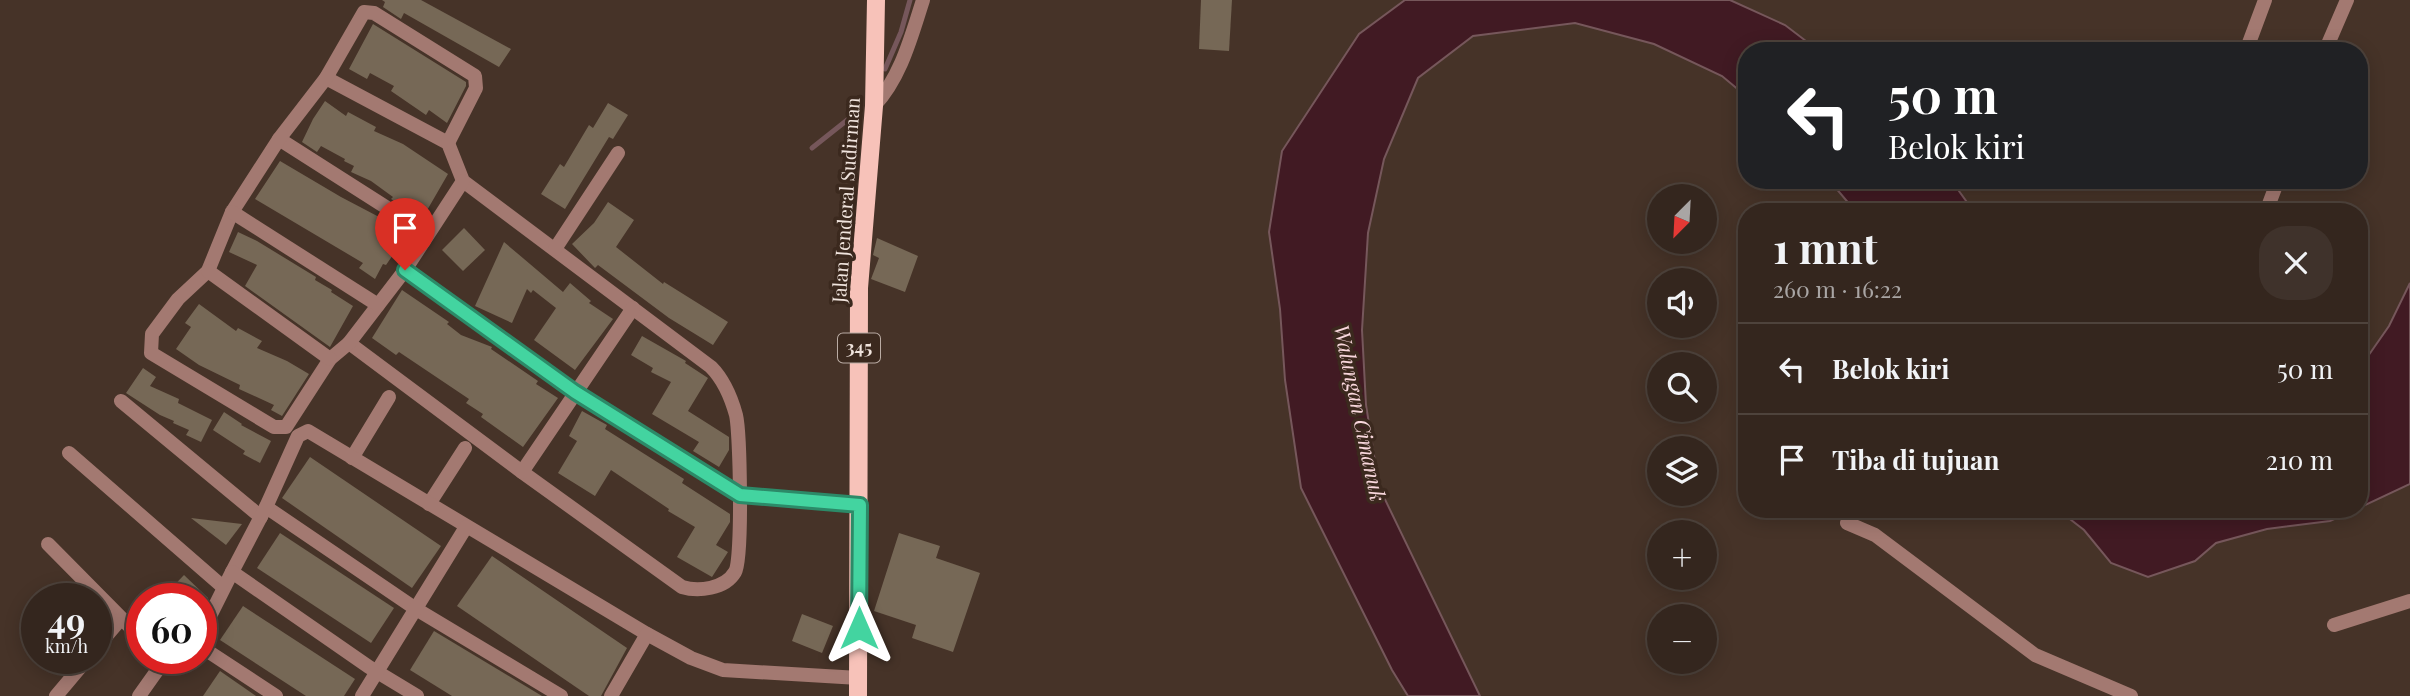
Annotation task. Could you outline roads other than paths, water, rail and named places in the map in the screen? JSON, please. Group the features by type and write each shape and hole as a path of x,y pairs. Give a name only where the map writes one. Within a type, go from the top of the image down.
{"main road":[{"name":"Jalan Jenderal Sudirman","path":"858,696 859,288 874,106 876,0"}],"street":[{"path":"874,106 887,93 895,77 923,0"},
{"path":"2249,42 2265,0"},
{"path":"2329,42 2347,0"},
{"path":"448,144 476,88 475,76 374,13 365,11 326,78 279,139 232,212 208,271 178,299 152,334 152,355 274,427 283,429 292,422 330,359 349,343 405,270 463,180"},
{"path":"326,78 448,144 463,180 711,367 723,383 736,417 740,495 738,560 735,572 721,583 703,591 676,583 349,343"},
{"path":"279,139 428,234"},
{"path":"555,249 618,153"},
{"path":"232,212 377,305"},
{"path":"405,270 575,392 740,495 860,505"},
{"path":"208,271 330,359"},
{"path":"522,472 634,308"},
{"path":"352,458 389,397"},
{"path":"121,401 264,512 416,609 561,696"},
{"path":"217,600 264,512 298,436 304,431 310,431 466,527 691,658 723,670 859,678"},
{"path":"429,504 465,448"},
{"path":"69,453 223,587"},
{"path":"1847,523 1875,535 2035,655 2131,696"},
{"path":"362,696 466,527"},
{"path":"48,544 126,625"},
{"path":"232,572 376,672 416,696"},
{"path":"2334,625 2410,601"},
{"path":"112,629 120,620"},
{"path":"611,696 647,634"},
{"path":"217,659 256,691 276,696"},
{"path":"56,696 75,674"},
{"path":"139,696 153,674"}],"water":[{"name":"Walungan Cimanuk","path":"1405,0 1730,0 1785,25 1807,42 1738,42 1738,89 1722,76 1654,44 1575,23 1473,36 1418,78 1384,159 1368,233 1362,330 1366,405 1379,487 1480,696 1408,696 1392,670 1301,488 1285,380 1280,309 1269,232 1282,151 1359,34"},
{"path":"1837,189 1957,189 1968,203 1848,203"},
{"path":"2410,283 2410,484 2368,504 2368,356 2389,326"},
{"path":"2069,518 2336,518 2267,529 2216,543 2195,561 2148,577 2111,563 2084,530"}],"waterway":[{"path":"885,69 901,32 910,0"},
{"path":"812,148 851,117"}]}
